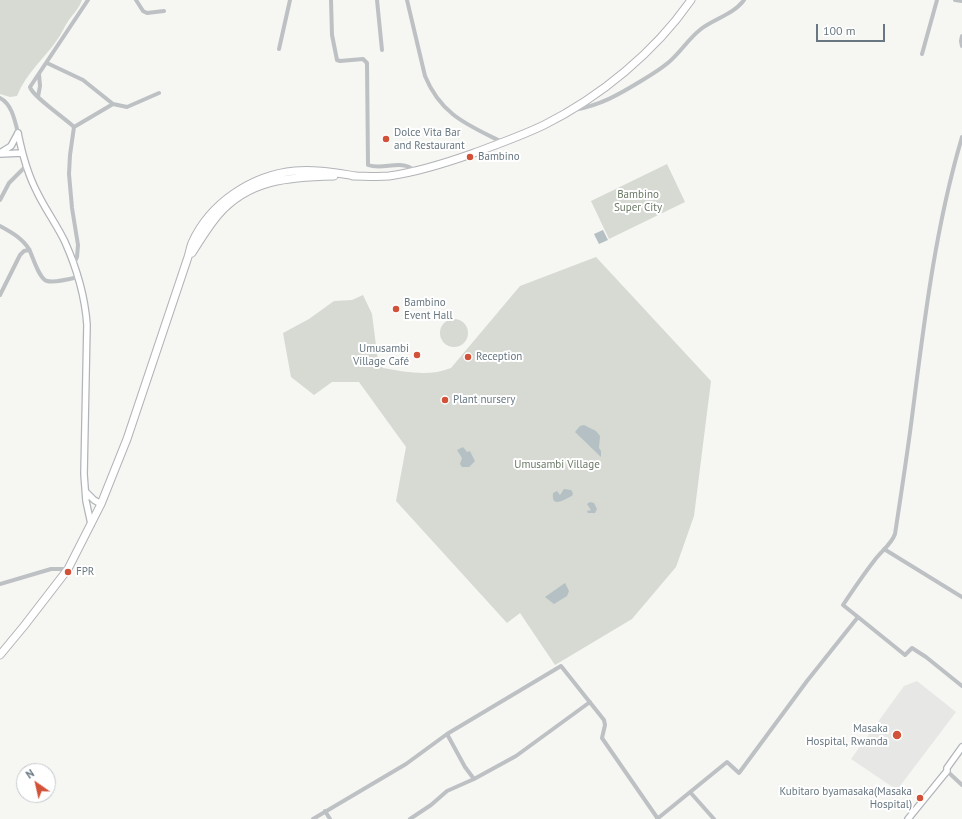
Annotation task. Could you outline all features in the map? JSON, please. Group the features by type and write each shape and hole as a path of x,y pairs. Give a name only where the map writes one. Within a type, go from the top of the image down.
{"highway":[{"path":"0,655 68,569 101,504 127,439 192,243 203,225 226,200 250,183 266,177 295,171 325,171 356,176 387,176 415,171 503,142 545,124 595,95 634,64 668,28 691,0"}],"street":[{"path":"74,126 31,91 30,87 88,0"},
{"path":"136,0 147,13 164,11"},
{"path":"279,49 290,0"},
{"path":"331,0 332,35 337,60 363,59 367,63 368,165 402,165 410,167 415,171"},
{"path":"377,0 382,50"},
{"path":"407,0 425,76 429,87 436,98 444,108 455,117 503,142"},
{"path":"568,112 590,107 613,98 646,78 668,64 691,37 710,23 732,10 744,0"},
{"path":"922,54 937,0"},
{"path":"955,0 962,1"},
{"path":"962,36 962,46"},
{"path":"47,63 83,80 113,104 124,107 159,93"},
{"path":"38,97 40,86 39,74"},
{"path":"0,98 6,102 10,108 26,166 36,191 63,238 74,263 85,301 88,325 84,474 85,492 91,524"},
{"path":"74,126 113,104"},
{"path":"74,126 69,174 72,208 78,245 77,257 74,263"},
{"path":"0,154 13,143 18,133"},
{"path":"962,137 950,177 940,223 895,534 892,541 884,549 843,605 905,655 912,648 926,657 962,686"},
{"path":"0,154 22,153"},
{"path":"0,200 9,184 26,166"},
{"path":"0,226 23,241 29,250 41,276 45,280 51,281 78,278"},
{"path":"0,295 20,255 24,251 29,250"},
{"path":"85,492 101,504"},
{"path":"884,549 962,598"},
{"path":"0,584 51,569 68,569"},
{"path":"313,819 325,810 406,764 447,734 561,666 604,722 602,738 657,819 727,762 739,773 858,617"},
{"path":"410,819 447,791 474,779 516,756 590,702"},
{"path":"447,734 465,767 474,779"},
{"path":"908,819 947,771 947,768 962,747"},
{"path":"947,771 962,785"},
{"path":"690,792 714,819"},
{"path":"325,810 330,819"}],"shaded area":[{"path":"603,230 608,240 599,244 594,234"},
{"path":"584,425 596,431 600,436 599,448 601,451 601,457 575,432 580,426"},
{"path":"463,447 467,452 470,451 475,461 469,467 462,467 460,464 462,458 457,450"},
{"path":"564,489 571,490 573,493 572,496 560,502 554,501 553,493 557,491 560,495"},
{"path":"590,502 594,503 597,509 595,513 588,513 587,511 591,510 587,504"},
{"path":"565,583 569,591 567,596 554,604 545,597"},
{"path":"917,681 956,712 897,790 851,759 904,686"}],"green space":[{"path":"0,0 82,0 52,47 25,80 17,96 10,97 0,94"},
{"name":"Bambino Super City","path":"667,164 685,202 609,239 591,201"},
{"name":"Umusambi Village","path":"596,257 711,381 694,516 676,567 632,619 555,665 520,613 507,623 396,501 406,447 359,382 332,382 314,395 291,377 283,333 309,319 334,301 352,300 363,295 372,314 378,361 383,368 417,373 443,371 451,368 520,286"},
{"path":"454,319 464,323 468,333 464,343 454,347 444,343 440,333 444,323"}],"place":[{"name":"Dolce Vita Bar and Restaurant","path":"386,139"},
{"name":"Bambino","path":"470,157"},
{"name":"Bambino Event Hall","path":"396,309"},
{"name":"Umusambi Village Café","path":"417,355"},
{"name":"Reception","path":"468,357"},
{"name":"Plant nursery","path":"445,400"},
{"name":"FPR","path":"68,572"},
{"name":"Masaka Hospital, Rwanda","path":"897,735"},
{"name":"Kubitaro byamasaka(Masaka Hospital)","path":"920,798"}]}
